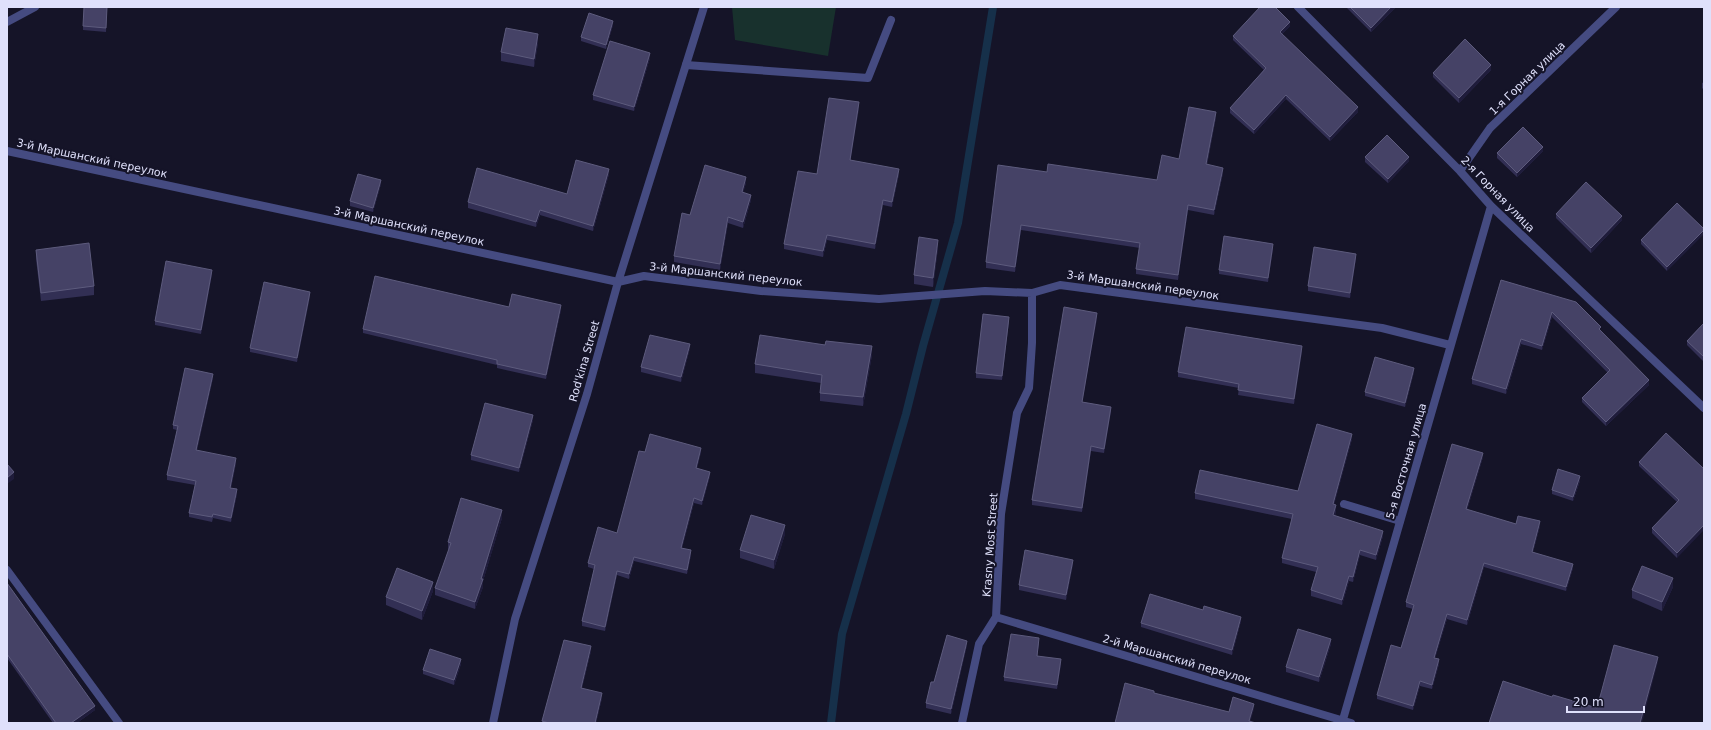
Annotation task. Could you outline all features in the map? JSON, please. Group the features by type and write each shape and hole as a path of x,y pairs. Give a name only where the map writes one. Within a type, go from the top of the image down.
{"street":[{"path":"7,22 35,7"},
{"name":"Rod'kina Street","path":"493,723 515,619 586,394 618,282 704,7"},
{"name":"2-я Горная улица","path":"1298,7 1460,171 1490,206 1704,408"},
{"name":"1-я Горная улица","path":"1460,171 1490,128 1616,7"},
{"path":"686,65 868,78 891,20"},
{"name":"3-й Маршанский переулок","path":"7,151 618,282 644,276 761,291 879,299 985,291 1032,293 1060,285 1382,328 1450,345"},
{"name":"5-я Восточная улица","path":"1346,722 1400,521 1490,206"},
{"name":"Krasny Most Street","path":"962,723 979,644 996,617 1001,514 1017,413 1029,388 1032,343 1032,293"},
{"path":"1344,504 1400,521"},
{"path":"7,570 119,723"},
{"name":"2-й Маршанский переулок","path":"996,617 1346,722"}],"green space":[{"path":"732,7 836,7 828,56 735,40"}],"building":[{"path":"84,7 107,7 106,28 83,26"},
{"path":"1260,7 1275,7 1290,22 1280,32 1358,107 1330,137 1286,95 1254,130 1230,108 1266,68 1233,36"},
{"path":"1350,7 1391,7 1371,28"},
{"path":"589,13 613,21 606,45 581,37"},
{"path":"506,28 538,34 534,59 501,52"},
{"path":"1465,39 1491,65 1459,98 1433,73"},
{"path":"610,41 650,53 634,107 593,95"},
{"path":"829,98 859,102 850,160 899,169 892,202 883,200 875,244 827,235 823,251 784,244 798,171 817,174"},
{"path":"1189,107 1216,112 1206,164 1223,168 1214,210 1188,205 1178,275 1136,269 1140,243 1021,225 1015,267 986,262 998,165 1047,172 1048,164 1157,180 1162,155 1179,159"},
{"path":"1523,127 1543,147 1517,173 1497,153"},
{"path":"1387,135 1409,157 1388,179 1365,157"},
{"path":"576,160 609,169 593,226 540,210 536,222 468,202 477,168 567,194"},
{"path":"705,165 746,177 742,192 751,195 743,222 728,217 720,264 674,256 682,213 690,215"},
{"path":"358,174 381,180 373,208 350,201"},
{"path":"1586,182 1622,216 1591,248 1556,214"},
{"path":"1677,203 1704,230 1667,267 1641,240"},
{"path":"1224,236 1273,244 1268,278 1219,270"},
{"path":"919,237 938,240 933,278 914,275"},
{"path":"89,243 94,286 41,293 36,250"},
{"path":"1314,247 1356,254 1350,293 1308,286"},
{"path":"166,261 212,270 201,330 155,321"},
{"path":"375,276 509,307 512,294 561,305 546,375 497,364 497,360 363,329"},
{"path":"1501,280 1576,302 1601,327 1599,329 1649,380 1606,422 1582,398 1610,370 1552,312 1542,346 1521,339 1506,389 1472,379"},
{"path":"264,282 310,292 297,358 250,348"},
{"path":"1064,307 1097,313 1082,402 1111,407 1104,449 1091,446 1082,508 1032,500"},
{"path":"983,314 1009,317 1002,376 976,373"},
{"path":"1704,323 1704,357 1687,341"},
{"path":"1186,327 1302,346 1294,399 1238,390 1239,384 1178,372"},
{"path":"650,335 690,344 681,377 641,367"},
{"path":"760,335 825,345 826,341 872,346 863,397 820,393 822,375 755,364"},
{"path":"1375,357 1414,368 1405,403 1365,392"},
{"path":"185,368 213,374 196,450 236,458 230,488 237,489 231,518 213,514 212,517 189,513 196,481 167,475 178,426 173,425"},
{"path":"485,403 533,415 519,468 471,455"},
{"path":"1317,424 1352,434 1333,504 1336,505 1333,515 1383,531 1376,555 1360,550 1353,577 1349,576 1342,600 1311,590 1318,567 1282,558 1293,514 1195,493 1200,470 1298,491"},
{"path":"1666,433 1704,469 1704,525 1677,553 1652,528 1679,500 1639,462"},
{"path":"650,434 701,448 696,468 710,472 702,501 694,498 681,548 691,550 687,570 634,557 629,574 617,571 605,627 582,621 595,565 588,563 598,527 617,533 639,451 645,452"},
{"path":"1452,444 1483,453 1466,509 1516,524 1518,516 1540,521 1532,552 1573,564 1566,587 1484,563 1467,620 1447,614 1434,658 1439,659 1432,685 1420,681 1413,706 1377,695 1391,645 1401,648 1414,605 1406,602"},
{"path":"7,464 14,472 7,478"},
{"path":"1558,469 1580,476 1573,497 1552,490"},
{"path":"461,498 502,510 475,602 435,588 451,543 448,542"},
{"path":"751,515 785,525 774,560 740,550"},
{"path":"1025,550 1073,560 1066,595 1019,585"},
{"path":"1642,566 1673,578 1662,602 1632,590"},
{"path":"397,568 433,582 422,611 386,597"},
{"path":"7,583 95,706 71,723 56,723 7,654"},
{"path":"1150,594 1203,610 1204,606 1241,617 1232,650 1141,623"},
{"path":"1298,629 1331,639 1319,677 1286,667"},
{"path":"1011,634 1039,638 1037,656 1061,659 1057,685 1004,677"},
{"path":"947,635 967,641 951,709 926,703 931,682 934,682"},
{"path":"564,640 591,646 581,688 602,693 595,723 549,723 542,721"},
{"path":"1614,645 1658,657 1640,723 1489,723 1503,681 1552,697 1553,695 1597,708"},
{"path":"430,649 461,659 454,680 423,670"},
{"path":"1125,683 1154,691 1154,693 1229,712 1233,697 1254,704 1249,721 1256,723 1115,723"}],"waterway":[{"path":"831,723 842,634 906,414 923,346 958,223 993,7"}]}
